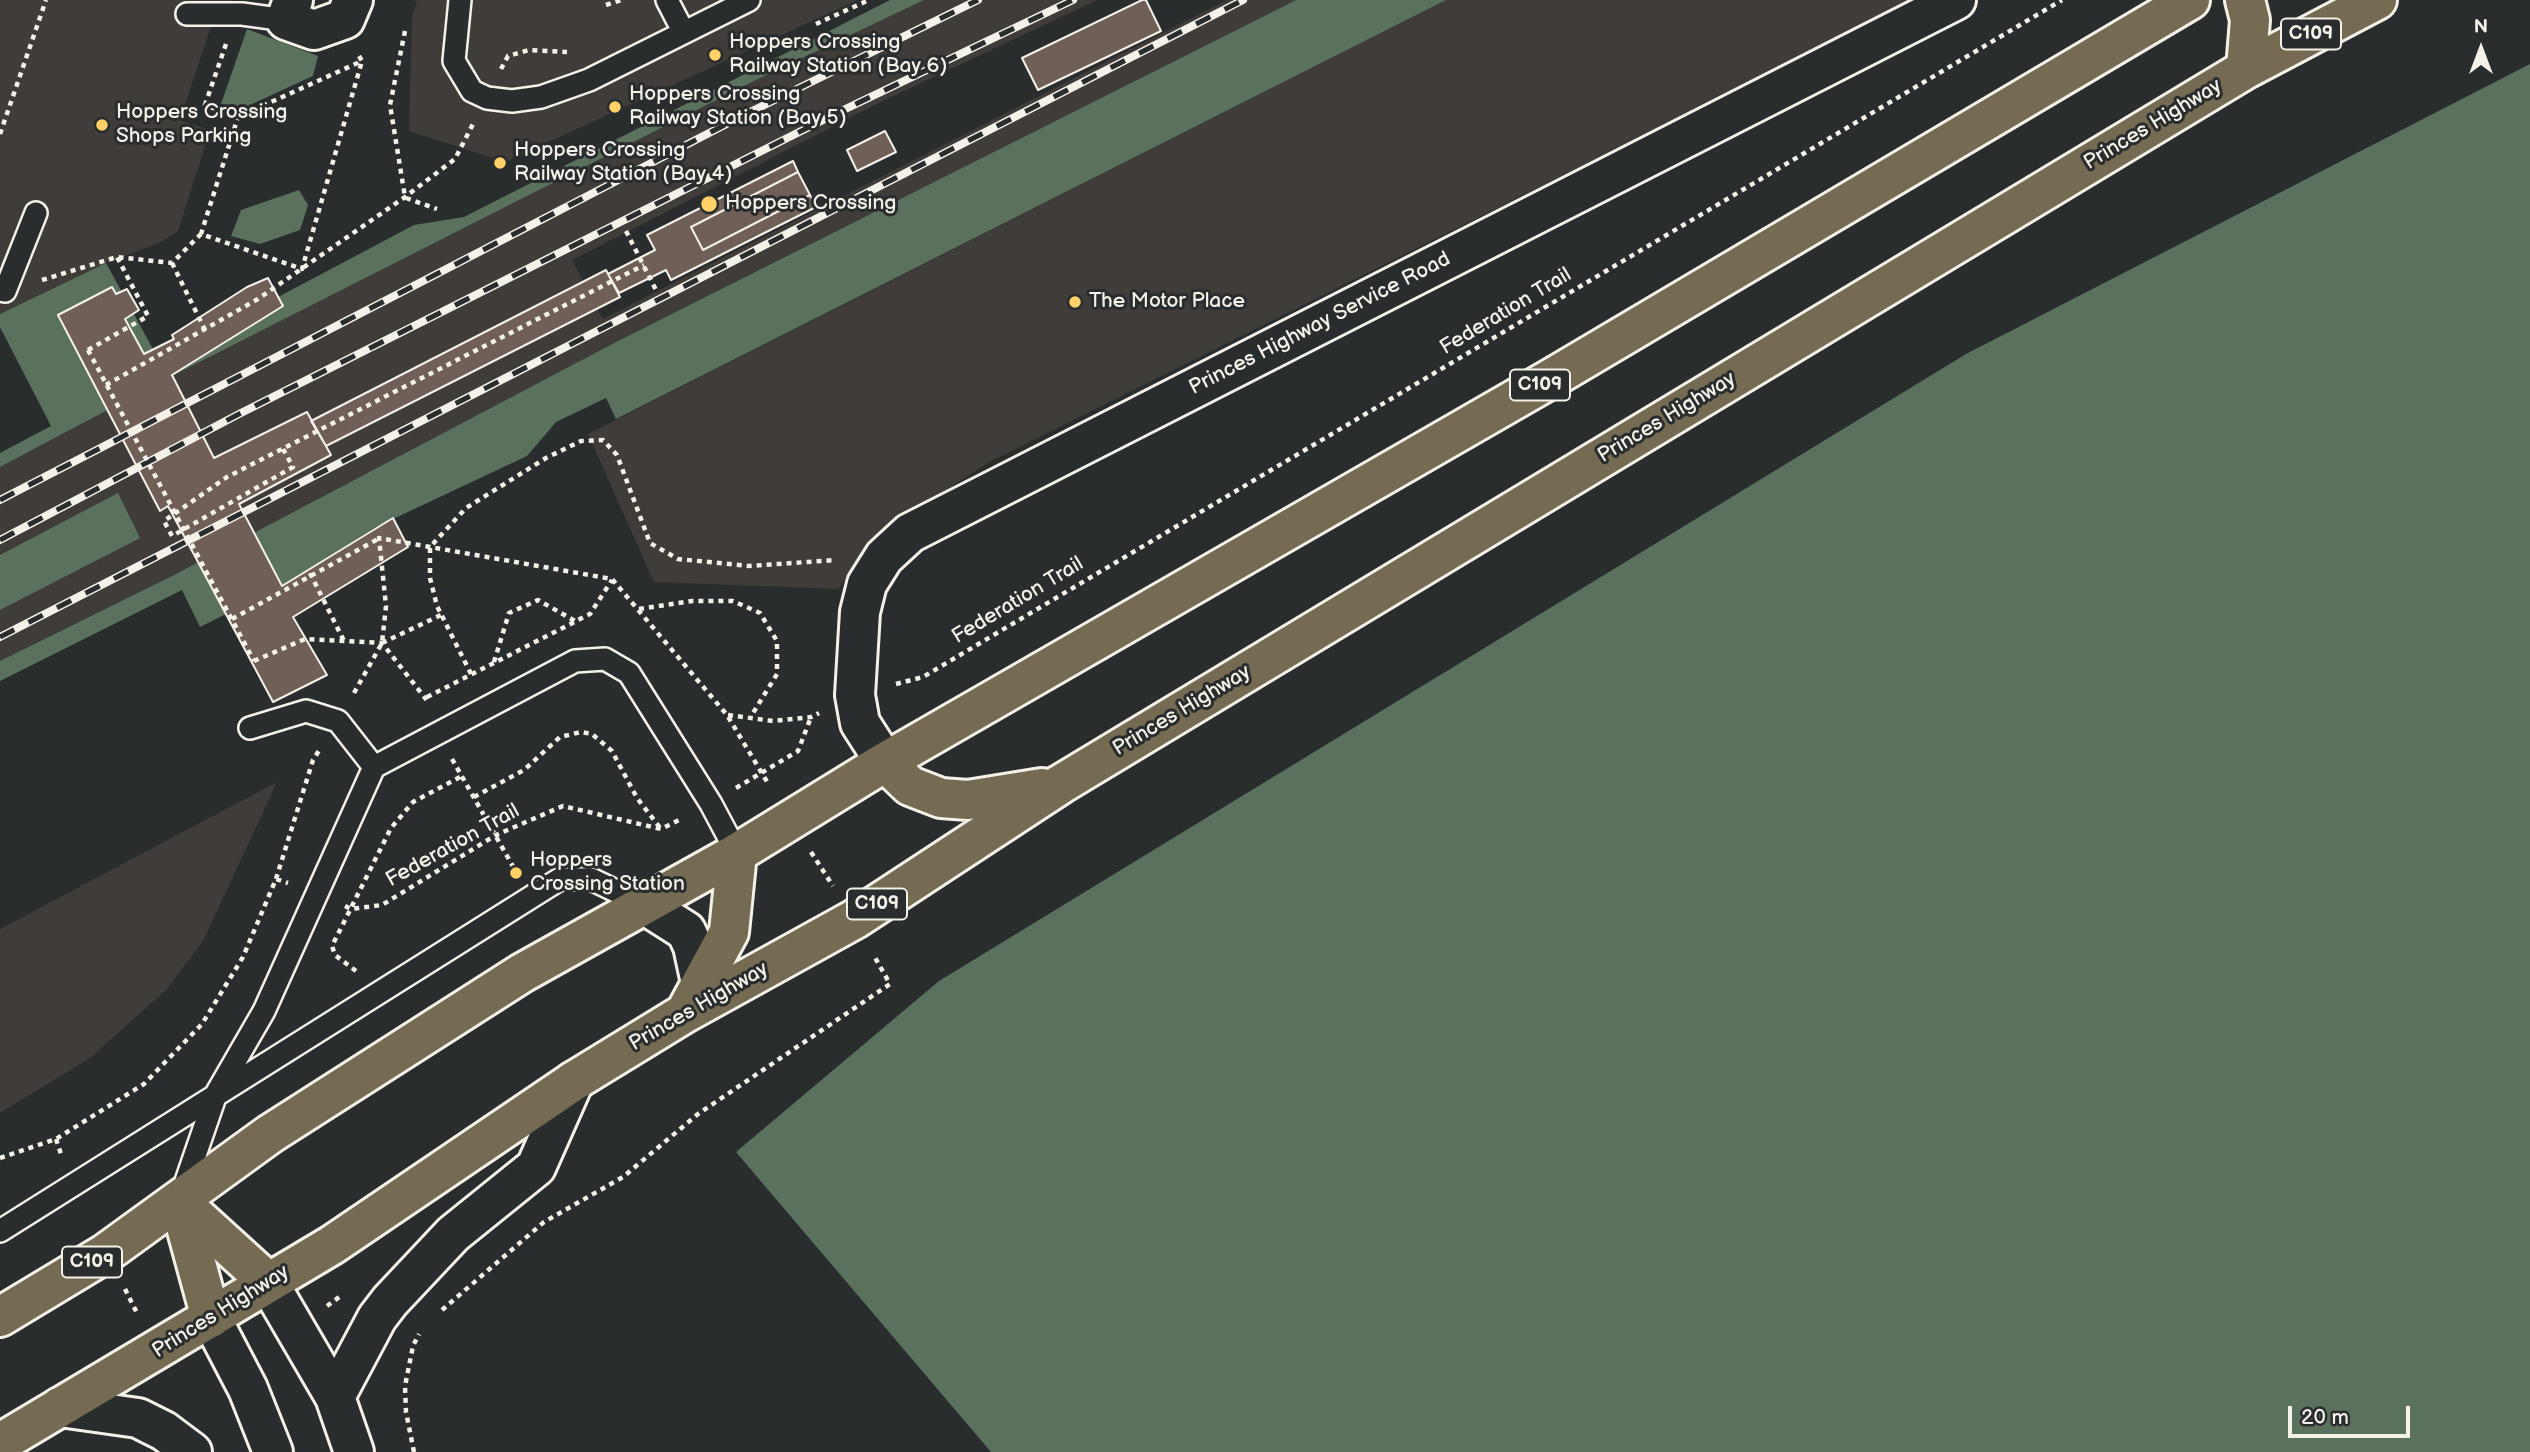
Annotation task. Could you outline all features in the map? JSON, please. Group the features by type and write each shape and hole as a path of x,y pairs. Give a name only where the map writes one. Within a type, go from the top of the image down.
{"highway":[{"name":"C109","path":"0,1317 106,1253 270,1134 476,1002 792,821 885,762 1552,378 2190,0"},
{"path":"2245,0 2250,20 2246,69"},
{"name":"Princes Highway","path":"0,1443 332,1245 693,998 855,919 1061,784 2246,69 2377,0"},
{"path":"885,762 910,786 941,798 996,797 1061,784"},
{"path":"693,998 729,932 737,853"},
{"path":"179,1201 268,1282"},
{"path":"179,1201 211,1318"}],"street":[{"name":"Princes Highway Service Road","path":"885,762 860,723 855,695 860,612 867,584 884,557 910,533 1956,0"},
{"path":"289,10 314,30 349,10"},
{"path":"645,905 686,931 693,946 693,998"},
{"path":"335,1397 377,1318 390,1301 453,1234 536,1167 573,1082"},
{"path":"268,1282 335,1397 355,1452"},
{"path":"211,1318 248,1389 273,1452"},
{"path":"60,1408 138,1418 164,1431 192,1452"}],"lane":[{"path":"460,0 454,61 472,91 487,98 512,101 541,97 589,80 749,0"},
{"path":"667,0 683,31"},
{"path":"187,14 289,10"},
{"path":"2,290 36,213"},
{"path":"179,1201 216,1094 264,1011 374,767 575,661 605,660 629,673 711,804 737,853"},
{"path":"250,728 306,711 338,721 361,746 374,767"},
{"path":"0,1231 559,879 591,879 645,905"}],"path":[{"path":"0,134 46,0"},
{"path":"606,5 621,0"},
{"path":"816,24 869,0"},
{"name":"Federation Trail","path":"811,717 855,695 923,677 2062,0"},
{"path":"302,269 362,61 349,10"},
{"path":"222,14 230,31 205,106 238,117 362,61"},
{"path":"405,31 390,106 405,197"},
{"path":"508,57 529,50 580,52"},
{"path":"172,263 201,234 238,117"},
{"path":"106,384 258,299 455,159"},
{"path":"405,197 436,209"},
{"path":"626,231 657,292"},
{"path":"201,234 302,269"},
{"path":"2,290 117,257 172,263"},
{"path":"117,257 148,316 88,350 254,661"},
{"path":"172,263 206,329"},
{"path":"283,449 292,467 172,536 164,521 227,477 644,265"},
{"path":"471,674 441,615 430,578 430,547 466,508 546,458 581,441 603,440 617,455 650,543 678,559 749,566 884,557"},
{"path":"232,619 379,538 612,579 727,715 855,919 890,984 698,1114 623,1177 544,1222 471,1282 432,1319"},
{"path":"0,1158 56,1139 144,1084 202,1024 243,957 276,879 313,760 382,643 386,606 379,538"},
{"path":"311,575 344,641"},
{"path":"427,697 590,614 612,579"},
{"path":"494,663 509,613 538,600 575,621"},
{"path":"638,609 692,601 733,601 760,612 778,641 778,674 750,718"},
{"path":"382,643 441,615"},
{"path":"474,797 524,770 559,737 580,732 592,734 612,751 637,798 661,829 711,804 760,771 799,751 811,717 773,721 727,715"},
{"path":"356,971 335,955 332,946 391,828 413,802 462,776"},
{"name":"Federation Trail","path":"351,909 382,905 496,835 563,806 661,829"},
{"path":"276,879 351,909"},
{"path":"414,1452 406,1412 405,1386 413,1346 422,1328"}],"shaded area":[{"name":"Hoppers Crossing Shops Parking","path":"0,0 232,0 210,29 180,120 210,130 178,231 161,242 106,263 0,314"},
{"path":"417,0 858,0 505,162 409,131 412,18"},
{"path":"924,0 1097,0 881,102 572,260 583,281 311,421 238,504 330,456 326,446 597,308 603,319 1227,0 1296,0 614,343 174,575 0,661 0,467 168,378 756,80"},
{"path":"1446,0 1914,0 989,462 911,513 866,549 838,589 654,582 588,434"},
{"path":"277,782 203,941 166,990 90,1058 0,1113 0,929"}],"green space":[{"path":"890,0 924,0 756,80 168,378 0,467 0,453 51,426 0,327 0,314 106,263 159,360 414,225 464,217"},
{"path":"1296,0 1446,0 616,419 606,398 556,422 527,456 376,527 282,586 200,627 182,590 0,681 0,661 174,575 614,343"},
{"path":"247,29 318,56 313,76 239,110 221,104"},
{"path":"2530,64 2530,1452 991,1452 736,1152 939,981 1966,354"},
{"path":"299,190 308,205 300,230 260,244 231,236 241,210"},
{"path":"118,493 140,538 0,610 0,555"}],"building":[{"path":"1146,0 1161,31 1038,90 1022,58"},
{"path":"885,131 896,152 857,171 847,150"},
{"path":"793,161 798,172 691,227 703,250 810,195 816,207 671,280 666,270 619,293 608,274 655,250 647,235"},
{"path":"798,172 810,195 703,250 691,227"},
{"path":"606,270 620,297 326,446 311,421"},
{"path":"268,278 283,306 172,375 214,458 307,412 331,455 239,504 282,586 393,518 408,547 293,617 327,675 273,702 168,506 160,511 58,315 112,287 116,294 127,289 139,310 125,319 144,354 174,339 172,335 247,287"}],"railway":[{"path":"0,500 740,117 978,0"},
{"path":"0,540 239,414 835,114 1073,0"},
{"path":"0,637 1243,0"}],"place":[{"name":"Hoppers Crossing Railway Station (Bay 6)","path":"715,55"},
{"name":"Hoppers Crossing Railway Station (Bay 5)","path":"615,107"},
{"name":"Hoppers Crossing Shops Parking","path":"102,125"},
{"name":"Hoppers Crossing Railway Station (Bay 4)","path":"500,163"},
{"name":"Hoppers Crossing","path":"709,204"},
{"name":"The Motor Place","path":"1075,302"},
{"name":"Hoppers Crossing Station","path":"516,873"}]}
